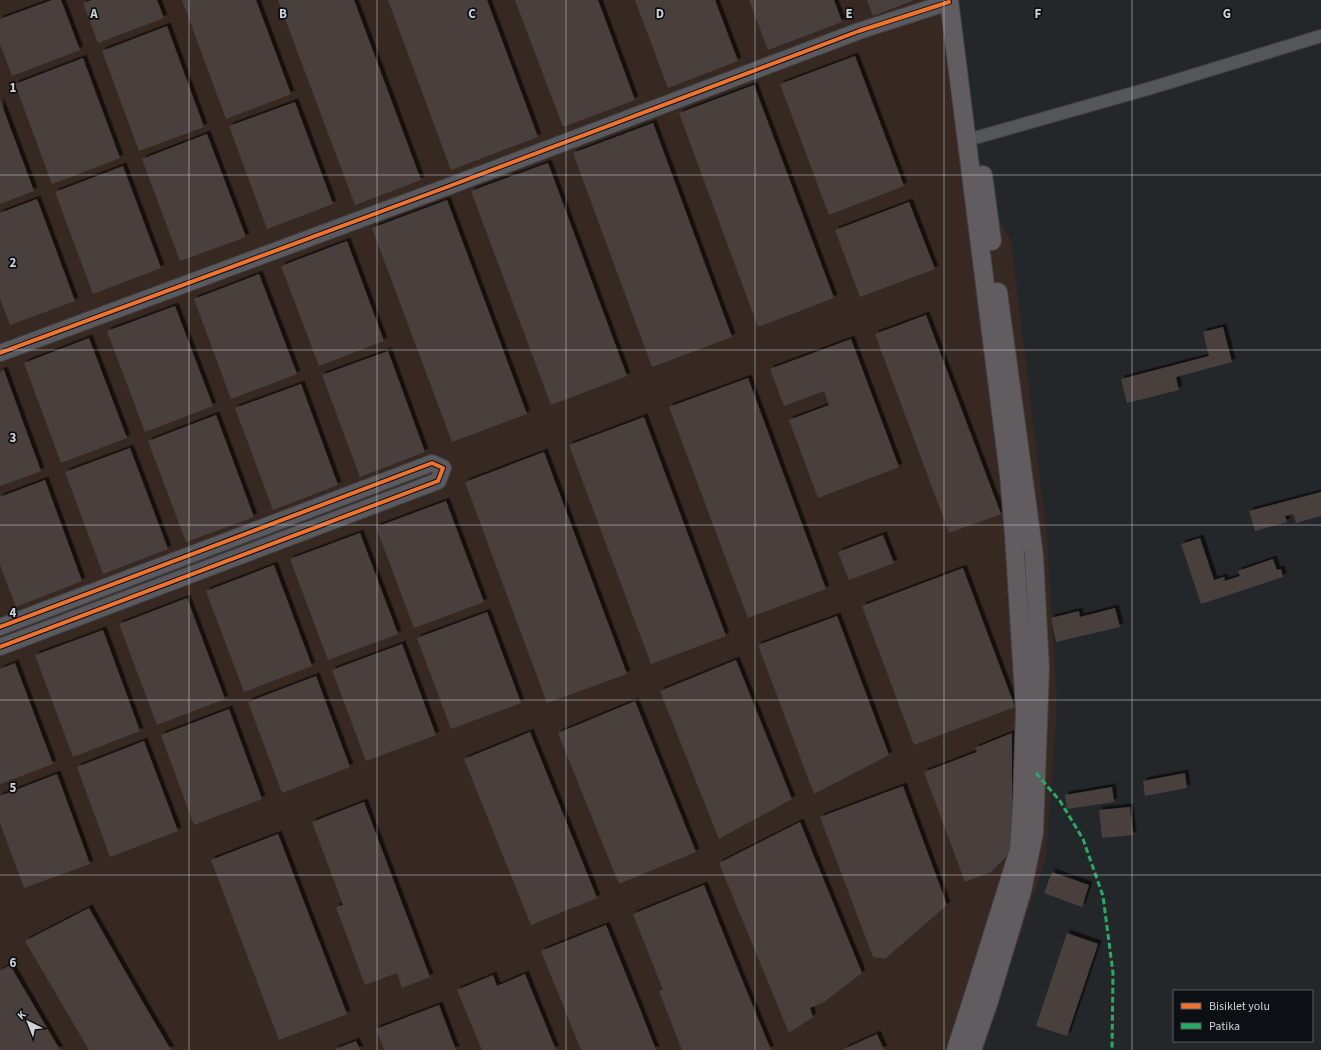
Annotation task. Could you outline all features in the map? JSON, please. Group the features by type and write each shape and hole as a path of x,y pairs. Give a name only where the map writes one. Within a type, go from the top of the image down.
{"main road":[{"path":"953,1 978,138 1034,555 1040,669 1034,833 1022,891 988,1004 972,1050"},
{"path":"953,1 1009,475 1025,710 1022,805 1018,850 956,1050"}],"street":[{"path":"0,353 447,187 859,31 953,1"},
{"path":"978,138 1151,88 1321,36"},
{"path":"0,627 432,463 443,468 438,481 0,647"}],"shaded area":[{"path":"0,0 942,0 959,145 1011,241 1047,537 1057,704 1046,857 982,1050 0,1050"}],"building":[{"path":"52,0 61,0 80,50 12,76 0,44 0,19"},
{"path":"92,0 157,0 164,18 98,43 83,3"},
{"path":"182,0 256,0 291,94 226,119"},
{"path":"278,0 354,0 421,180 355,205"},
{"path":"388,0 487,0 538,137 451,170"},
{"path":"515,0 598,0 635,100 563,127"},
{"path":"635,0 715,0 738,61 668,88"},
{"path":"749,0 834,0 842,22 768,50"},
{"path":"867,0 914,0 873,16"},
{"path":"167,26 204,127 139,151 102,51"},
{"path":"855,56 904,186 829,215 780,84"},
{"path":"83,58 120,158 52,184 15,84"},
{"path":"754,85 834,298 758,327 679,113"},
{"path":"0,100 34,191 0,204"},
{"path":"295,102 333,204 267,229 229,126"},
{"path":"653,123 732,337 652,367 573,153"},
{"path":"207,134 246,237 180,261 142,159"},
{"path":"548,163 627,376 551,405 471,191"},
{"path":"123,166 161,268 93,294 55,192"},
{"path":"37,199 75,301 10,325 0,299 0,213"},
{"path":"447,200 527,414 452,442 372,228"},
{"path":"909,202 935,269 860,297 835,230"},
{"path":"347,241 384,341 319,366 281,266"},
{"path":"259,274 297,374 231,399 194,299"},
{"path":"175,306 213,406 145,432 107,331"},
{"path":"926,315 1001,514 949,533 875,334"},
{"path":"1223,327 1232,362 1176,377 1179,390 1127,403 1121,379 1209,356 1203,332"},
{"path":"89,338 127,438 61,463 24,363"},
{"path":"851,339 899,467 818,498 789,420 829,405 824,391 784,406 770,369"},
{"path":"388,351 425,452 360,477 322,375"},
{"path":"4,370 41,471 0,486 0,372"},
{"path":"748,378 826,589 748,618 669,407"},
{"path":"301,384 338,485 273,510 235,408"},
{"path":"216,415 254,517 186,542 148,441"},
{"path":"644,417 726,636 651,664 569,445"},
{"path":"130,448 168,549 103,574 65,472"},
{"path":"544,452 627,674 547,703 465,482"},
{"path":"45,480 82,581 16,607 0,565 0,497"},
{"path":"1321,492 1321,516 1296,523 1293,514 1285,516 1287,522 1255,531 1249,511"},
{"path":"446,501 484,602 414,628 376,527"},
{"path":"360,533 398,634 328,660 290,559"},
{"path":"883,535 894,563 849,580 838,552"},
{"path":"1200,538 1214,580 1224,577 1225,581 1240,576 1238,571 1273,559 1277,570 1281,569 1283,577 1201,604 1181,544"},
{"path":"274,565 312,666 244,692 206,591"},
{"path":"963,568 1015,707 914,745 862,606"},
{"path":"187,598 225,699 157,725 119,624"},
{"path":"1115,608 1120,627 1056,642 1051,618 1079,611 1080,617"},
{"path":"487,612 521,703 451,729 417,638"},
{"path":"837,616 889,755 814,794 758,645"},
{"path":"103,630 140,731 73,757 35,655"},
{"path":"402,644 436,735 366,761 332,670"},
{"path":"736,660 792,799 719,839 660,691"},
{"path":"15,663 53,764 0,784 0,669"},
{"path":"316,676 350,767 282,793 248,702"},
{"path":"635,701 696,852 619,884 558,733"},
{"path":"229,709 262,799 194,825 161,735"},
{"path":"530,732 597,898 531,925 464,759"},
{"path":"1012,733 1012,822 1009,854 991,872 965,882 924,772 977,752 975,748"},
{"path":"144,741 178,831 110,857 77,767"},
{"path":"1185,773 1187,788 1145,796 1143,781"},
{"path":"57,774 90,864 24,888 0,823 0,796"},
{"path":"903,786 947,905 885,959 873,957 820,817"},
{"path":"1112,787 1114,802 1067,809 1065,795"},
{"path":"364,802 430,977 402,988 397,973 365,985 336,907 343,905 312,822"},
{"path":"1130,807 1133,835 1102,838 1099,810"},
{"path":"800,822 862,973 824,1002 810,1008 813,1017 789,1033 719,863"},
{"path":"278,834 347,1014 279,1040 211,860"},
{"path":"1052,872 1089,885 1082,907 1044,893"},
{"path":"704,885 771,1050 682,1050 659,991 663,990 633,914"},
{"path":"89,908 171,1050 89,1050 25,941"},
{"path":"606,925 656,1050 581,1050 541,951"},
{"path":"1067,933 1098,944 1067,1036 1036,1026"},
{"path":"10,965 60,1050 0,1050 0,971"},
{"path":"525,974 556,1050 482,1050 457,990 493,975 497,986"},
{"path":"439,1005 456,1050 384,1050 376,1029"},
{"path":"877,1034 884,1050 844,1050 844,1049"},
{"path":"356,1041 360,1050 333,1050"}],"marked path":[{"path":"1036,773 1060,801 1083,839 1103,896 1113,973 1112,1050"}],"cycle path":[{"path":"0,353 447,187 859,31 949,2"},
{"path":"0,627 432,463 443,468 438,481 0,647"}]}
